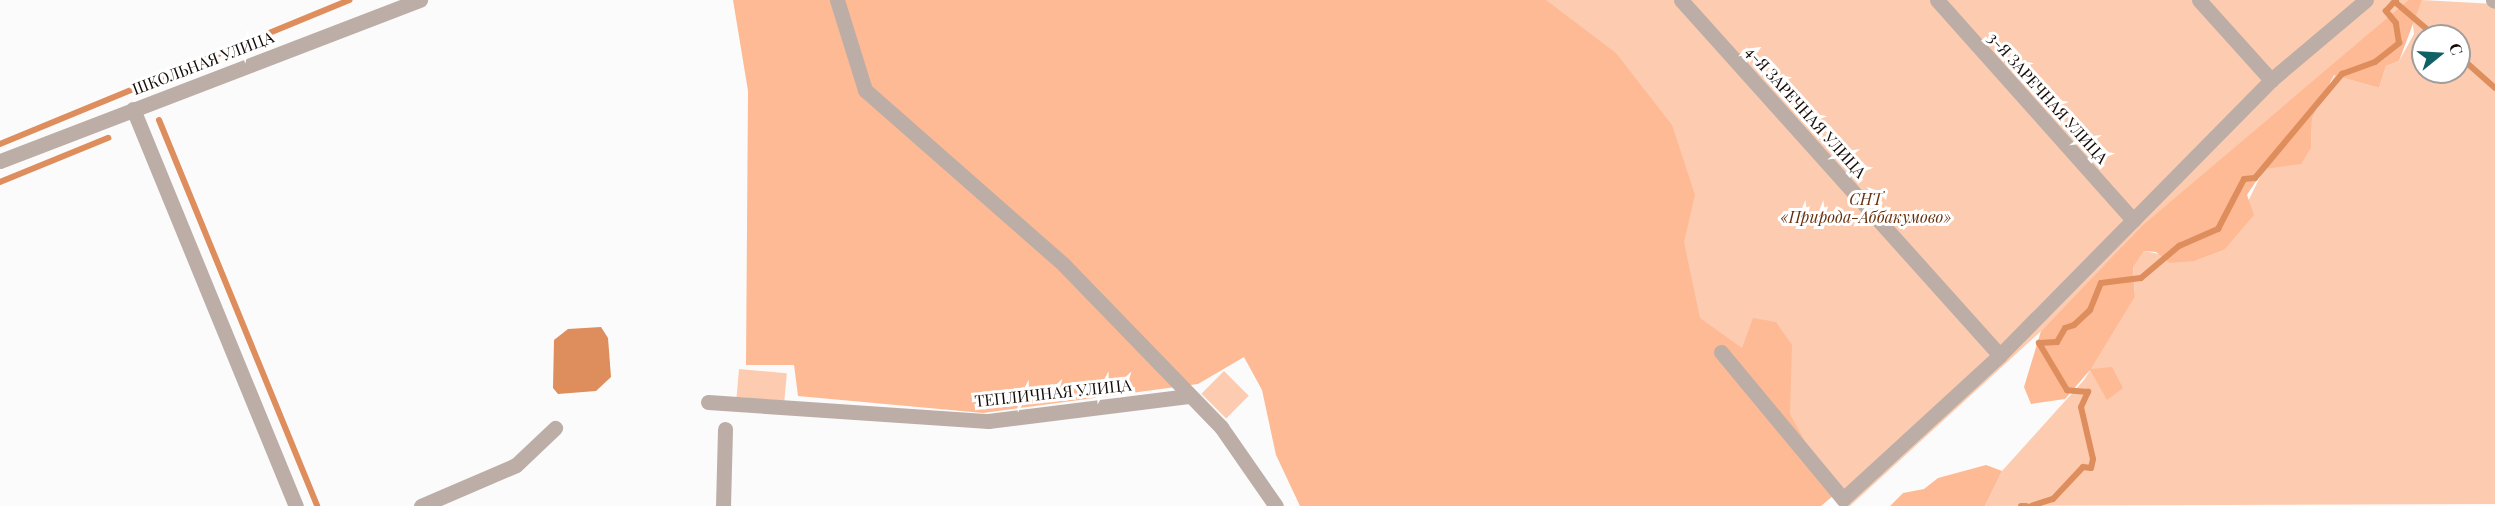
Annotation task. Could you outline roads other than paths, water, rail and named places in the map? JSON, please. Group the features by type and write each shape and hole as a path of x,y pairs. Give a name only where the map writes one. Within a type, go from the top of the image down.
{"street":[{"name":"ШКОЛЬНАЯ УЛИЦА","path":"0,161 420,0"},
{"path":"837,0 865,90 1064,265 1188,396 1221,427 1276,506"},
{"name":"4-Я ЗАРЕЧНАЯ УЛИЦА","path":"1680,0 2000,355"},
{"name":"3-Я ЗАРЕЧНАЯ УЛИЦА","path":"1937,0 2133,220"},
{"path":"2199,0 2271,80"},
{"path":"1721,352 1843,499 2000,355 2271,80 2366,0"},
{"path":"133,109 296,506"},
{"name":"ТЕПЛИЧНАЯ УЛИЦА","path":"708,402 988,421 1188,396"},
{"path":"421,506 516,465 555,428"},
{"path":"723,506 725,429"}],"waterway":[{"path":"0,144 350,0"},
{"path":"2031,506 2053,499 2083,467 2091,468 2093,459 2081,407 2088,392 2067,390 2039,343 2057,342 2065,328 2074,325 2090,310 2101,283 2141,278 2179,246 2218,229 2244,179 2255,178 2342,74 2375,62 2399,43 2396,23 2386,11 2396,0"},
{"path":"2395,2 2421,24"},
{"path":"2471,67 2495,88"},
{"path":"159,120 317,506"},
{"path":"0,182 108,138"},
{"path":"2021,506 2026,506"}],"park label":[{"name":"СНТ «Природа-Аббакумово»","path":"1866,208"}]}
